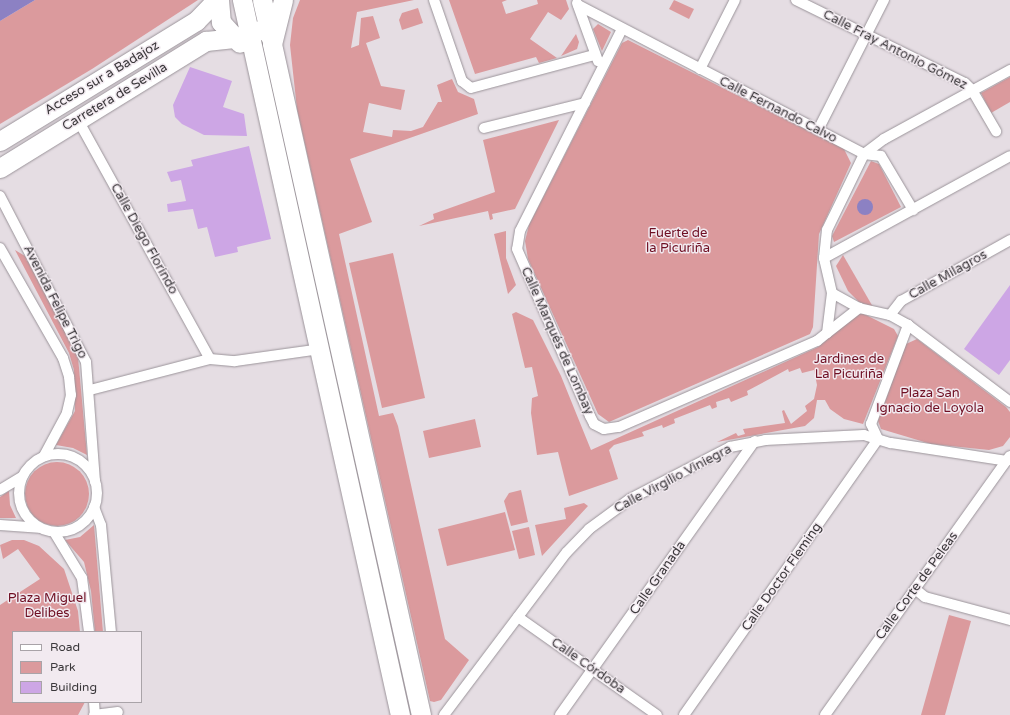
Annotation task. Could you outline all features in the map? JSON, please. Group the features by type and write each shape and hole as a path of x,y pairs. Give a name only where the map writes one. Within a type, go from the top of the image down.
{"highway":[{"name":"Acceso sur a Badajoz","path":"3,141 196,21 216,0"},
{"path":"219,0 221,22 245,41"},
{"path":"242,0 245,41 320,349 400,715"},
{"path":"262,0 421,715"},
{"path":"268,26 283,0"},
{"path":"272,44 283,0"},
{"name":"Carretera de Sevilla","path":"1,169 206,41 245,41 268,26"}],"street":[{"path":"434,0 462,81 471,88 594,55"},
{"path":"700,69 735,0"},
{"name":"Calle Fray Antonio Gómez","path":"796,0 964,83 972,90"},
{"path":"818,130 884,0"},
{"path":"577,2 594,55 602,68"},
{"name":"Calle Fernando Calvo","path":"577,2 622,29 864,154 881,156 913,210"},
{"path":"484,128 584,103 622,29"},
{"path":"827,333 832,293 824,258 827,230 864,154 884,139 1010,70"},
{"path":"972,90 996,131"},
{"name":"Calle Marqués de Lombay","path":"584,103 520,231 517,249 594,424 604,429 619,427 817,341 859,308"},
{"name":"Calle Diego Florindo","path":"78,120 210,359"},
{"path":"824,258 1010,156"},
{"name":"Avenida Felipe Trigo","path":"0,196 83,354 90,390 95,482"},
{"name":"Calle Milagros","path":"890,315 901,301 1010,240"},
{"name":"Avenida Felipe Trigo","path":"0,248 63,358 69,377 71,395 68,413 44,456"},
{"path":"832,293 859,308 890,315 908,325 1010,402"},
{"path":"908,325 871,424 878,439 933,451 1008,459"},
{"path":"90,390 210,359 235,360 320,349"},
{"name":"Calle Virgilio Viniegra","path":"444,715 567,552 588,529 612,510 715,454 755,441 820,435 878,439"},
{"name":"Calle Doctor Fleming","path":"684,715 878,439"},
{"name":"Calle Granada","path":"560,715 755,441"},
{"path":"0,490 22,477 32,464 44,456 56,454 76,458 91,472 95,482 94,507 101,525 111,631"},
{"name":"Calle Corte de Peleas","path":"825,715 1008,459"},
{"path":"22,477 19,495 21,507 39,528"},
{"path":"0,525 39,528 54,532 68,531 80,526 94,507"},
{"path":"54,532 82,578 89,631"},
{"path":"915,589 925,597 1010,620"},
{"name":"Calle Córdoba","path":"518,616 658,715"},
{"path":"94,703 95,715 117,710"}],"green space":[{"path":"35,0 198,0 92,69 0,124 0,21"},
{"path":"300,0 414,0 357,12 351,48 359,45 361,18 373,16 380,38 366,43 381,86 405,90 401,110 369,103 363,132 392,137 393,130 411,131 423,127 438,102 442,102 437,85 452,79 458,92 474,99 478,114 350,159 372,222 339,234 379,416 393,413 398,426 445,639 469,660 441,700 434,702 430,701 297,109 290,45 293,18"},
{"path":"449,0 507,0 502,2 506,14 538,4 537,0 566,0 569,9 561,20 548,12 530,39 557,58 539,63 536,57 475,74"},
{"path":"674,0 694,9 689,19 669,9"},
{"path":"418,8 423,23 402,30 399,20 402,13"},
{"path":"598,24 611,32 602,51 593,29"},
{"path":"576,34 579,42 577,49 561,56"},
{"name":"Fuerte de la Picuriña","path":"628,40 844,149 851,163 819,234 813,327 810,334 609,422 598,414 528,259 525,241 529,225 622,43"},
{"path":"1010,77 1010,102 991,113 981,93"},
{"path":"559,120 515,209 492,214 493,219 490,220 488,211 419,226 434,219 433,214 495,192 483,140"},
{"path":"871,161 879,164 901,207 834,242 832,236"},
{"path":"506,231 506,258 516,285 508,294 494,234"},
{"path":"15,250 25,256 78,357 87,455 73,448 56,445 75,411 74,370 69,353"},
{"path":"393,253 425,398 382,408 349,263"},
{"path":"843,255 873,307 859,302 848,291 836,266"},
{"name":"Jardines de La Picuriña","path":"516,312 533,320 561,376 591,450 818,347 857,314 864,314 894,329 898,336 863,424 844,419 830,409 825,400 817,400 814,418 805,426 717,442 736,433 738,436 745,434 743,429 785,423 782,411 784,410 791,424 807,411 805,406 814,399 817,385 814,370 802,373 800,368 789,372 788,369 747,391 748,395 731,402 729,398 716,402 717,407 712,409 710,405 674,419 675,423 663,428 662,425 642,432 644,436 614,445 609,450 618,479 569,496 558,452 537,455 531,413 532,398 538,396 532,367 525,368 512,314"},
{"name":"Plaza San Ignacio de Loyola","path":"917,339 1006,407 1010,412 1010,437 1003,446 989,450 931,444 881,429 878,421 906,344"},
{"path":"475,419 481,447 429,458 423,431"},
{"path":"57,462 75,468 83,476 89,494 83,512 75,520 57,526 39,520 31,512 25,494 31,476 39,468"},
{"path":"521,490 528,522 511,526 504,501 509,493"},
{"path":"9,491 10,505 16,518 0,518 0,497"},
{"path":"584,503 588,506 542,556 535,525 566,519 564,508"},
{"path":"505,512 515,550 447,566 438,529"},
{"path":"94,525 103,631 95,631 91,591 84,562 65,540 80,537"},
{"path":"529,527 535,555 519,559 512,531"},
{"name":"Plaza Miguel Delibes","path":"12,540 24,540 39,546 64,569 78,611 80,631 12,631 12,703 84,703 78,715 0,715 0,605 40,579 18,549 3,559 0,545"},
{"path":"949,615 971,621 945,715 921,715"}],"shaded area":[{"path":"0,0 35,0 0,21"},
{"path":"865,199 872,204 873,207 868,214 865,215 858,210 857,207 862,200"}],"building":[{"path":"190,67 232,81 223,107 244,114 247,136 204,135 182,124 175,117 173,105"},
{"path":"249,146 271,239 237,247 238,252 215,257 207,227 198,229 193,209 168,212 167,204 186,201 181,180 171,182 167,172 193,166 191,160"},
{"path":"1010,285 1010,360 999,375 964,349"}]}
